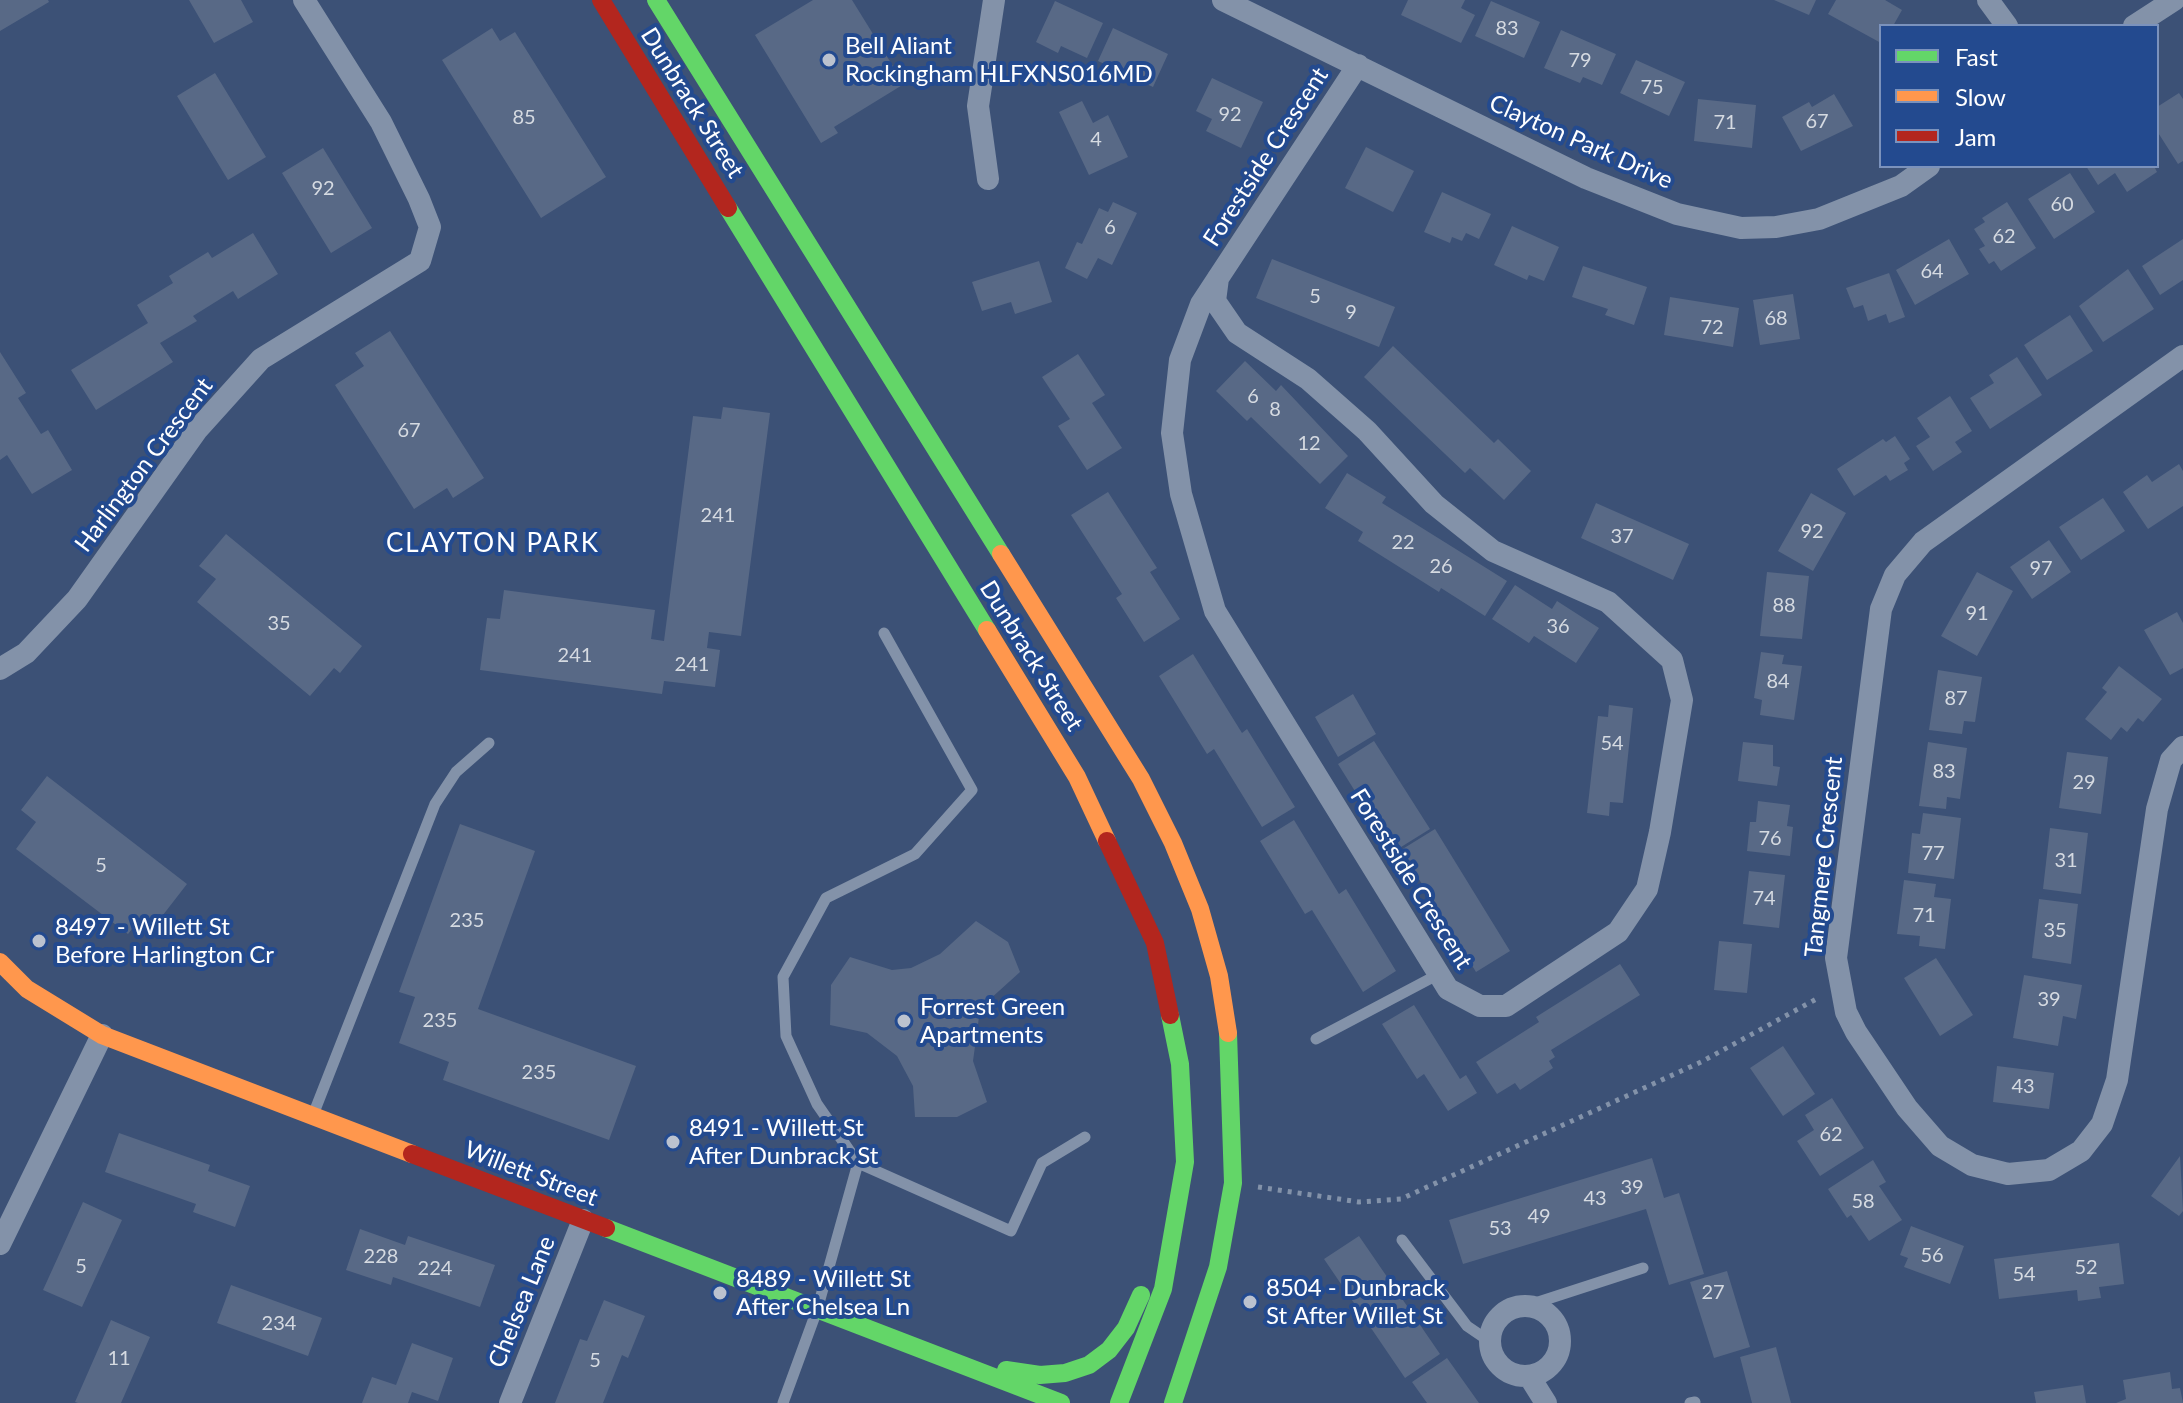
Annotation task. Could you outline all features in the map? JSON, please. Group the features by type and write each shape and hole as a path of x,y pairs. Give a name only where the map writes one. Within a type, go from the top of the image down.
{"main road":[{"name":"Dunbrack Street","path":"601,0 1084,791 1155,943 1180,1064 1185,1162 1163,1289 1119,1403"},
{"name":"Dunbrack Street","path":"656,0 1141,779 1173,843 1200,909 1219,976 1230,1044 1233,1183 1218,1267 1173,1403"},
{"name":"Willett Street","path":"0,962 27,989 102,1035 1061,1403"},
{"path":"956,1362 1040,1375 1065,1373 1089,1365 1109,1350 1126,1328 1178,1213"}],"street":[{"name":"Harlington Crescent","path":"0,669 26,653 77,599 197,430 261,359 420,261 430,227 419,199 381,122 304,0"},
{"path":"988,179 978,106 994,0"},
{"name":"Clayton Park Drive","path":"1223,0 1586,178 1677,214 1741,228 1776,227 1819,219 1901,186 1926,168"},
{"path":"1988,0 2006,24"},
{"path":"2137,24 2174,0 2183,12"},
{"name":"Forestside Crescent","path":"1218,278 1215,301 1237,333 1308,379 1367,431 1434,504 1493,551 1608,602 1672,660 1682,700 1660,832 1647,889 1618,932 1506,1006 1480,1006 1448,989 1215,611 1181,494 1172,433 1180,360 1201,304 1218,278 1358,65"},
{"name":"Tangmere Crescent","path":"2183,356 1923,542 1895,575 1881,609 1837,944 1840,986 1856,1032 1907,1108 1940,1146 1972,1165 2008,1174 2049,1170 2081,1151 2102,1124 2117,1080 2157,809 2171,760 2183,747"},
{"path":"0,1244 102,1035"},
{"name":"Chelsea Lane","path":"510,1403 583,1220"},
{"path":"1529,1305 1549,1315 1560,1334 1557,1357 1540,1372 1529,1376 1506,1371 1497,1363 1489,1341 1497,1318 1506,1311 1529,1305"},
{"path":"1529,1376 1546,1403"}],"lane":[{"path":"884,633 972,790 915,854 826,898 783,977 786,1036 817,1104 858,1163 1011,1231 1042,1163 1085,1137"},
{"path":"313,1116 435,804 456,772 489,743"},
{"path":"1316,1039 1439,974"},
{"path":"783,1403 817,1310 858,1163"},
{"path":"1402,1240 1467,1326 1489,1341"},
{"path":"1529,1305 1643,1268"}],"path":[{"path":"1233,1183 1359,1202 1401,1199 1701,1062 1840,986"}],"building":[{"path":"0,0 48,0 49,2 0,31"},
{"path":"189,0 241,0 253,22 214,43"},
{"name":"Bell Aliant Rockingham HLFXNS016MD","path":"813,0 852,0 904,84 834,127 838,133 821,143 755,35"},
{"path":"1408,0 1465,0 1461,8 1475,15 1461,43 1401,15"},
{"path":"1774,0 1816,0 1809,15"},
{"path":"1836,0 1885,0 1902,10 1894,24 1879,24 1879,42 1828,14"},
{"path":"1055,1 1103,23 1087,58 1061,46 1058,53 1036,42"},
{"path":"1491,1 1540,22 1524,58 1475,36"},
{"path":"492,28 500,41 515,32 606,177 541,218 442,60"},
{"path":"1113,28 1168,54 1153,87 1098,61"},
{"path":"1561,30 1616,54 1602,85 1583,77 1580,83 1544,68"},
{"path":"1636,60 1685,82 1669,116 1620,93"},
{"path":"215,73 266,157 228,180 177,96"},
{"path":"1212,78 1263,102 1241,148 1206,131 1212,119 1196,111"},
{"path":"2179,93 2183,99 2183,161 2178,164 2159,134 2159,106"},
{"path":"1834,94 1853,126 1801,151 1782,117 1809,102 1812,107"},
{"path":"1698,99 1756,105 1752,148 1694,141"},
{"path":"1082,101 1093,123 1108,115 1128,157 1089,175 1059,112"},
{"path":"1366,147 1414,171 1393,212 1345,188"},
{"path":"323,148 372,228 331,253 282,173"},
{"path":"2087,168 2155,168 2157,172 2127,192 2115,173 2098,185"},
{"path":"2070,173 2095,212 2054,239 2028,199"},
{"path":"1442,192 1491,214 1479,239 1466,233 1462,241 1452,237 1450,243 1424,232"},
{"path":"1113,202 1137,213 1112,265 1098,258 1087,279 1065,268 1077,242 1082,244 1099,208 1108,212"},
{"path":"2007,202 2036,248 2001,271 1994,261 1989,264 1979,249 1985,246 1974,229 1985,222 1982,218"},
{"path":"1512,226 1559,247 1544,281 1529,275 1527,280 1494,265"},
{"path":"253,233 278,274 238,299 233,291 193,316 197,321 160,343 173,362 96,410 71,370 148,323 137,305 173,283 169,276 208,252 212,258"},
{"path":"1949,239 1969,274 1915,305 1896,270"},
{"path":"2183,239 2183,280 2160,295 2142,266"},
{"path":"1272,259 1395,307 1379,347 1256,298"},
{"path":"1039,261 1052,302 1015,314 1011,302 982,311 972,282"},
{"path":"1583,266 1647,287 1634,325 1605,315 1608,309 1572,297"},
{"path":"2128,269 2154,309 2103,342 2079,306"},
{"path":"1889,273 1905,317 1889,323 1886,314 1868,321 1863,305 1854,308 1846,288"},
{"path":"1793,294 1800,339 1760,345 1753,300"},
{"path":"1670,297 1739,308 1733,347 1664,335"},
{"path":"2070,315 2093,351 2047,380 2024,345"},
{"path":"390,331 484,478 453,498 447,488 414,509 335,385 364,366 355,353"},
{"path":"1393,346 1494,443 1498,439 1531,471 1504,500 1470,468 1465,473 1364,377"},
{"path":"0,352 26,393 18,398 41,434 48,430 72,470 32,494 7,455 0,460"},
{"path":"1078,354 1105,395 1092,403 1122,448 1087,470 1058,426 1070,419 1042,377"},
{"path":"2017,357 2042,395 1990,429 1970,398 1994,383 1989,375"},
{"path":"1245,361 1276,391 1281,385 1348,456 1320,484 1251,417 1247,421 1216,391"},
{"path":"1950,396 1972,431 1955,442 1962,452 1933,471 1916,446 1930,437 1917,418"},
{"path":"723,407 770,413 741,636 709,632 707,648 720,650 715,687 664,681 662,694 480,670 487,618 500,619 504,590 655,610 651,639 664,641 693,416 721,419"},
{"path":"1895,436 1910,459 1904,463 1908,470 1890,481 1886,475 1854,496 1837,469 1883,439 1886,442"},
{"path":"2179,464 2183,471 2183,506 2148,529 2123,492 2147,475 2152,482"},
{"path":"1347,473 1386,497 1382,503 1507,581 1485,616 1441,588 1439,592 1358,541 1363,532 1325,508"},
{"path":"1108,492 1157,568 1150,572 1180,619 1144,642 1116,598 1122,594 1071,515"},
{"path":"1811,493 1846,513 1813,571 1778,551"},
{"path":"2103,498 2125,531 2081,560 2059,527"},
{"path":"1596,503 1689,544 1673,580 1581,538"},
{"path":"226,534 362,646 340,673 334,668 310,696 197,602 216,579 199,566"},
{"path":"2049,540 2071,572 2032,599 2010,567"},
{"path":"1767,572 1809,576 1802,639 1760,636"},
{"path":"1977,572 2013,591 1977,656 1941,636"},
{"path":"1515,585 1552,609 1557,601 1599,628 1576,663 1534,636 1529,643 1492,619"},
{"path":"2177,612 2183,623 2183,668 2170,675 2144,630"},
{"path":"1761,652 1784,655 1782,664 1802,666 1794,720 1760,715 1762,700 1754,698"},
{"path":"1193,654 1242,733 1247,729 1295,807 1262,827 1214,749 1207,754 1159,676"},
{"path":"2119,666 2162,699 2143,722 2138,718 2127,732 2121,727 2111,740 2085,719 2107,692 2102,688"},
{"path":"1938,670 1982,677 1975,722 1964,721 1962,734 1929,730"},
{"path":"1353,694 1376,734 1338,757 1315,717"},
{"path":"1609,705 1633,708 1623,803 1610,802 1609,816 1587,813 1598,716 1608,717"},
{"path":"1374,741 1430,829 1393,852 1338,764"},
{"path":"1743,742 1773,745 1773,766 1780,767 1777,786 1738,781"},
{"path":"1928,742 1967,748 1960,799 1947,797 1946,809 1919,806"},
{"path":"2067,752 2108,757 2101,814 2059,808"},
{"path":"47,776 187,884 156,924 143,915 128,934 16,849 36,822 21,810"},
{"path":"1758,801 1790,805 1787,826 1793,827 1790,856 1747,851 1750,822 1756,822"},
{"path":"1923,813 1961,818 1954,879 1908,873 1912,833 1920,834"},
{"path":"1294,820 1339,894 1346,889 1396,971 1363,992 1312,910 1305,914 1260,841"},
{"path":"460,824 535,851 478,1009 636,1066 609,1140 443,1080 449,1062 399,1043 415,997 399,992"},
{"path":"2050,828 2088,833 2081,894 2043,889"},
{"path":"1435,829 1510,951 1476,972 1401,850"},
{"path":"1749,871 1785,875 1779,928 1743,924"},
{"path":"1904,880 1936,884 1934,897 1951,899 1945,949 1919,946 1920,936 1897,934"},
{"path":"2039,899 2078,904 2071,964 2032,958"},
{"name":"Forrest Green Apartments","path":"976,921 1008,942 1020,972 989,1000 979,1017 973,1061 987,1102 957,1117 915,1117 913,1086 897,1056 867,1033 830,1025 831,985 850,957 892,970 911,968 940,954"},
{"path":"1719,941 1752,944 1747,993 1714,990"},
{"path":"1936,958 1973,1015 1940,1036 1904,978"},
{"path":"1620,964 1640,995 1551,1050 1555,1057 1549,1061 1553,1068 1520,1090 1515,1083 1497,1094 1476,1062 1539,1022 1536,1017"},
{"path":"2024,975 2082,985 2076,1019 2063,1016 2058,1046 2013,1038"},
{"path":"1414,1005 1460,1079 1466,1075 1477,1093 1448,1111 1424,1074 1417,1079 1382,1024"},
{"path":"1783,1046 1815,1094 1783,1116 1750,1068"},
{"path":"1997,1066 2054,1073 2049,1109 1993,1102"},
{"path":"1832,1098 1864,1148 1820,1176 1797,1141 1814,1130 1805,1115"},
{"path":"119,1133 210,1165 208,1171 250,1186 235,1227 193,1212 196,1204 105,1172"},
{"path":"2180,1156 2183,1211 2179,1216 2151,1196"},
{"path":"1652,1158 1664,1198 1679,1193 1704,1274 1669,1285 1646,1209 1463,1264 1449,1220"},
{"path":"1873,1160 1886,1182 1879,1186 1902,1220 1869,1241 1851,1215 1847,1218 1828,1189"},
{"path":"83,1202 122,1220 82,1307 43,1290"},
{"path":"1911,1226 1964,1246 1950,1284 1904,1267 1908,1258 1900,1255"},
{"path":"360,1229 405,1245 408,1236 495,1265 480,1307 393,1277 391,1285 346,1270"},
{"path":"1359,1236 1440,1354 1405,1378 1324,1259"},
{"path":"2119,1243 2124,1284 2099,1287 2101,1298 2078,1301 2077,1290 1999,1299 1994,1259"},
{"path":"1727,1271 1750,1347 1714,1358 1690,1282"},
{"path":"231,1285 322,1318 308,1356 217,1323"},
{"path":"604,1300 645,1316 628,1358 622,1355 603,1403 555,1403 580,1339 587,1341"},
{"path":"111,1320 150,1337 121,1403 75,1402"},
{"path":"412,1343 453,1358 438,1401 412,1392 408,1403 362,1403 372,1377 396,1385"},
{"path":"1776,1347 1791,1403 1752,1403 1740,1357"},
{"path":"1447,1358 1479,1403 1427,1403 1412,1382"},
{"path":"2170,1372 2172,1389 2180,1388 2183,1403 2116,1403 2126,1399 2123,1380"},
{"path":"2083,1385 2086,1403 2036,1403 2034,1392"}],"traffic: fast":[{"path":"656,0 1001,554"},
{"path":"728,208 987,630"},
{"path":"1119,1403 1163,1289 1185,1162 1180,1064 1170,1015"},
{"path":"1173,1403 1218,1267 1233,1183 1228,1033"},
{"path":"606,1228 1061,1403"},
{"path":"1006,1370 1040,1375 1065,1373 1089,1365 1109,1350 1126,1328 1141,1295"}],"traffic: slow":[{"path":"1001,554 1141,779 1173,843 1200,909 1219,976 1228,1033"},
{"path":"987,630 1077,777 1107,841"},
{"path":"0,962 27,989 102,1035 412,1154"}],"traffic: jam":[{"path":"601,0 728,208"},
{"path":"1107,841 1155,943 1170,1015"},
{"path":"412,1154 606,1228"}],"place":[{"name":"Bell Aliant Rockingham HLFXNS016MD","path":"829,60"},
{"name":"8497 - Willett St Before Harlington Cr","path":"39,941"},
{"name":"Forrest Green Apartments","path":"904,1021"},
{"name":"8491 - Willett St After Dunbrack St","path":"673,1142"},
{"name":"8489 - Willett St After Chelsea Ln","path":"720,1293"},
{"name":"8504 - Dunbrack St After Willet St","path":"1250,1302"}],"district":[{"name":"CLAYTON PARK","path":"493,544"}]}
